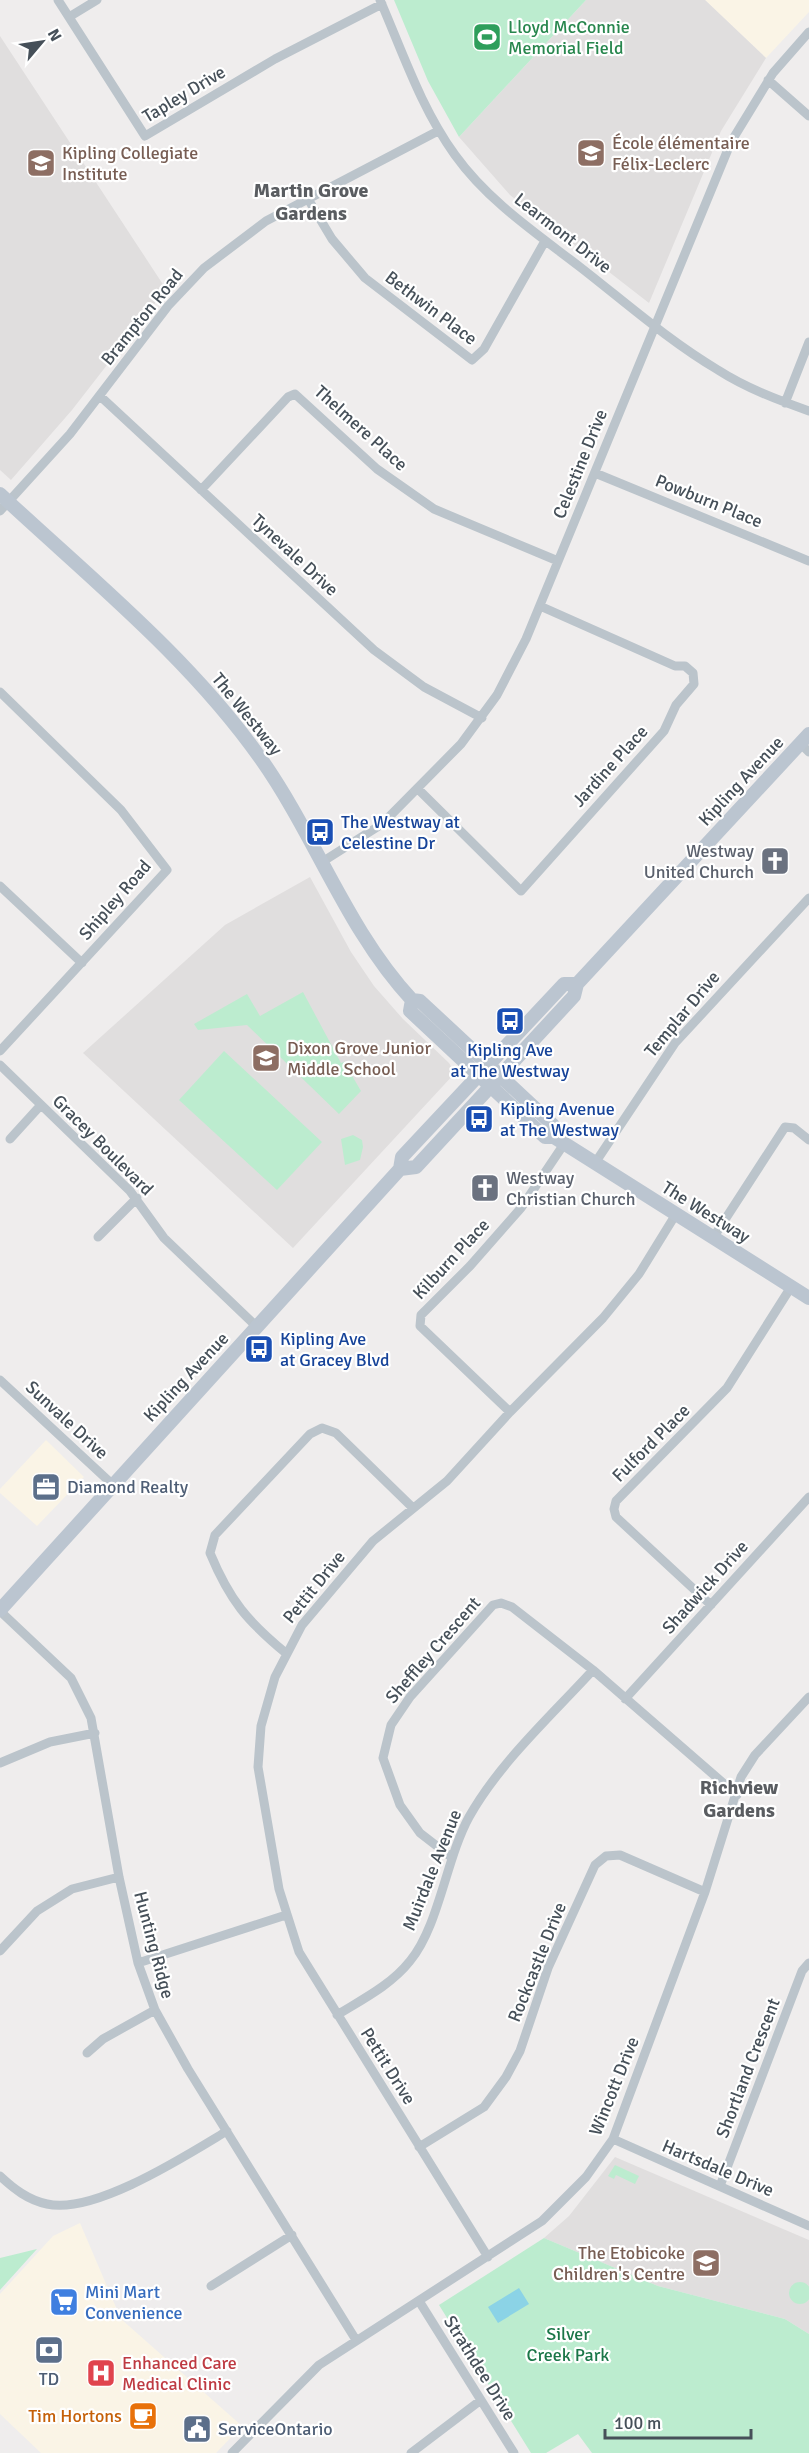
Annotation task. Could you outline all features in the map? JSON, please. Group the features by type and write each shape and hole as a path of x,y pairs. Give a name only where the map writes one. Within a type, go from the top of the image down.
{"main road":[{"name":"The Westway","path":"3,502 159,643 218,703 272,774 372,951 412,1000 410,1011 544,1137 559,1140 809,1298"},
{"name":"Kipling Avenue","path":"400,1168 416,1167 574,996 577,984 806,743"},
{"name":"Kipling Avenue","path":"0,1610 400,1168 402,1157 564,984 577,984"},
{"name":"The Westway","path":"412,1000 420,1000 501,1075 553,1125 559,1140"}],"street":[{"name":"Tapley Drive","path":"58,0 145,136 275,59 381,2"},
{"path":"69,17 97,0"},
{"name":"Learmont Drive","path":"381,2 418,92 438,131 484,189 545,241 654,325 718,370 785,403 809,411"},
{"name":"Celestine Drive","path":"322,862 382,824 418,789 461,744 482,718 519,657 731,142 768,80 809,32"},
{"path":"768,80 809,117"},
{"name":"Brampton Road","path":"3,502 100,396 168,306 204,268 244,236 308,199 438,131"},
{"name":"Bethwin Place","path":"308,199 332,239 364,278 472,360 484,349 545,241"},
{"path":"785,403 809,342"},
{"name":"Thelmere Place","path":"201,490 288,397 295,394 377,469 434,509 558,561"},
{"name":"Tynevale Drive","path":"100,396 355,634 398,670 482,718"},
{"name":"Powburn Place","path":"595,473 809,561"},
{"name":"Jardine Place","path":"418,789 521,891 664,731 676,705 694,684 693,673 685,666 675,666 540,606"},
{"name":"Shipley Road","path":"0,692 122,810 167,870 0,1051"},
{"path":"0,885 82,963"},
{"name":"Templar Drive","path":"595,1163 675,1043 809,898"},
{"name":"Gracey Boulevard","path":"0,1065 137,1198 164,1238 257,1327"},
{"path":"10,1139 40,1106"},
{"path":"713,1238 785,1127 794,1128 809,1140"},
{"name":"Kilburn Place","path":"510,1412 420,1326 421,1315 470,1266 521,1208 559,1140"},
{"path":"98,1237 137,1198"},
{"name":"Pettit Drive","path":"488,2257 299,1952 279,1889 258,1767 261,1726 275,1677 302,1624 374,1541 447,1481 510,1412 603,1318 639,1274 676,1214"},
{"name":"Fulford Place","path":"711,1605 616,1517 614,1509 616,1501 727,1388 791,1287"},
{"name":"Sunvale Drive","path":"0,1380 112,1484"},
{"path":"287,1654 252,1624 234,1603 210,1553 215,1535 310,1434 322,1428 336,1433 413,1508"},
{"name":"Shadwick Drive","path":"625,1699 809,1497"},
{"name":"Sheffley Crescent","path":"451,1857 420,1833 399,1805 384,1758 391,1725 411,1697 493,1605 501,1603 512,1607 593,1670 736,1795"},
{"name":"Hunting Ridge","path":"0,1610 70,1678 91,1718 119,1877 138,1963 155,2010 356,2340"},
{"name":"Muirdale Avenue","path":"337,2015 386,1984 411,1960 428,1929 451,1857 469,1817 495,1778 593,1670"},
{"name":"Wincott Drive","path":"232,2453 319,2365 488,2257 557,2208 586,2177 614,2139 705,1892 741,1777 755,1755 809,1698"},
{"path":"0,1763 50,1742 95,1733"},
{"name":"Rockcastle Drive","path":"419,2146 484,2107 506,2077 520,2051 548,1968 595,1865 606,1856 620,1855 705,1892"},
{"path":"0,1952 37,1911 72,1889 119,1877"},
{"path":"138,1963 286,1915"},
{"name":"Shortland Crescent","path":"720,2186 802,1971 809,1963"},
{"path":"87,2053 103,2039 155,2010"},
{"path":"0,2176 16,2190 48,2205 85,2201 164,2170 227,2131"},
{"name":"Hartsdale Drive","path":"614,2139 809,2226"},
{"path":"211,2286 292,2235"},
{"name":"Strathdee Drive","path":"419,2301 514,2453"},
{"path":"411,2453 481,2400"}],"shaded area":[{"name":"École élémentaire Félix-Leclerc","path":"586,0 705,0 766,58 721,131 649,303 510,195 459,137"},
{"path":"705,0 809,0 809,12 766,58"},
{"name":"Kipling Collegiate Institute","path":"0,36 166,289 72,410 11,480 0,470"},
{"name":"Dixon Grove Junior Middle School","path":"310,877 351,952 374,986 403,1019 449,1063 455,1073 293,1248 83,1053 225,925"},
{"path":"46,1440 84,1477 37,1526 0,1493 0,1489"},
{"name":"The Etobicoke Children's Centre","path":"615,2157 809,2240 809,2334 785,2319 658,2286 544,2238 569,2216"},
{"path":"80,2223 121,2319 242,2426 216,2453 41,2453 0,2414 0,2294 53,2236"}],"green space":[{"path":"394,0 586,0 459,137 428,81"},
{"path":"303,992 341,1063 344,1062 361,1091 339,1114 247,1025 198,1030 194,1024 247,994 260,1016"},
{"path":"224,1051 322,1142 277,1190 179,1100"},
{"path":"353,1135 362,1140 360,1160 345,1165 341,1139"},
{"path":"615,2165 639,2176 635,2184 616,2175 614,2179 608,2176"},
{"name":"Silver Creek Park","path":"544,2238 658,2286 785,2319 809,2334 809,2453 592,2453 578,2434 546,2453 531,2453 439,2305"},
{"path":"37,2249 0,2290 0,2258"},
{"path":"796,2282 804,2282 811,2289 811,2297 804,2304 796,2304 789,2297 789,2289"}],"water":[{"path":"519,2288 529,2304 498,2323 488,2307"}],"place":[{"name":"Lloyd McConnie Memorial Field","path":"487,37"},
{"name":"École élémentaire Félix-Leclerc","path":"591,153"},
{"name":"Kipling Collegiate Institute","path":"41,163"},
{"name":"The Westway at Celestine Dr","path":"320,832"},
{"name":"Westway United Church","path":"775,861"},
{"name":"Kipling Ave at The Westway","path":"510,1021"},
{"name":"Dixon Grove Junior Middle School","path":"266,1058"},
{"name":"Kipling Avenue at The Westway","path":"479,1119"},
{"name":"Westway Christian Church","path":"485,1188"},
{"name":"Kipling Ave at Gracey Blvd","path":"259,1349"},
{"name":"Diamond Realty","path":"46,1487"},
{"name":"The Etobicoke Children's Centre","path":"706,2263"},
{"name":"Mini Mart Convenience","path":"64,2302"},
{"name":"TD","path":"49,2350"},
{"name":"Enhanced Care Medical Clinic","path":"101,2373"},
{"name":"Tim Hortons","path":"143,2416"},
{"name":"ServiceOntario","path":"197,2429"}],"district":[{"name":"Martin Grove Gardens","path":"311,202"},
{"name":"Richview Gardens","path":"739,1798"}]}
